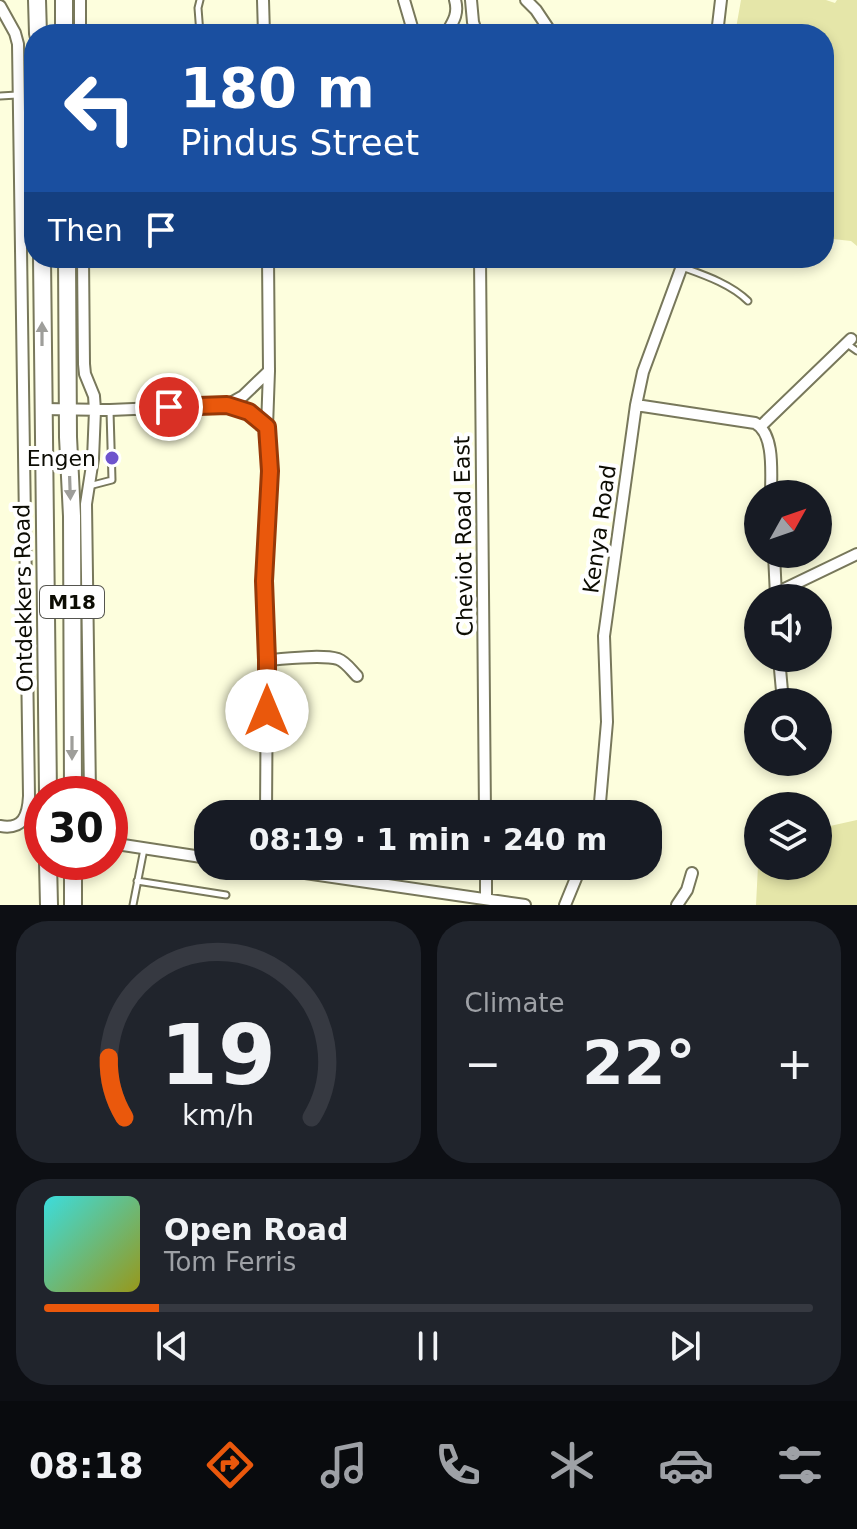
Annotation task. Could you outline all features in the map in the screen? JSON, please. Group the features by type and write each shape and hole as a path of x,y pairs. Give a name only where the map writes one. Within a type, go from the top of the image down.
{"main road":[{"path":"37,0 38,24"},
{"path":"64,0 64,24"},
{"name":"Ontdekkers Road","path":"42,268 48,776"},
{"name":"M18","path":"67,268 73,776"},
{"path":"48,880 49,905"},
{"path":"73,880 73,905"}],"street":[{"path":"80,0 80,24"},
{"path":"263,0 264,24"},
{"path":"404,0 411,24"},
{"path":"452,24 456,17 455,0"},
{"path":"471,0 474,24"},
{"path":"526,0 545,24"},
{"path":"718,24 721,0"},
{"name":"Ontdekkers Road","path":"0,6 18,44 29,796 28,811 23,819 13,826 0,826"},
{"path":"83,268 84,364 95,410 93,459 86,504 90,776"},
{"path":"266,800 264,581 270,471 267,427 268,268"},
{"name":"Cheviot Road East","path":"480,268 485,800"},
{"name":"Kenya Road","path":"600,800 607,722 604,636 636,405 643,372 681,268"},
{"path":"761,426 849,341"},
{"path":"227,405 243,396 269,371"},
{"path":"42,409 110,410 227,405 249,412 267,427"},
{"path":"636,405 761,426 769,442 770,480"},
{"path":"799,584 857,554"},
{"path":"267,660 338,659 357,676"},
{"path":"128,846 194,856"},
{"path":"677,905 687,890 692,873"},
{"path":"354,880 525,905"},
{"path":"486,880 486,899"},
{"path":"565,905 575,880"}],"lane":[{"path":"199,24 200,0"},
{"path":"0,96 18,95"},
{"path":"694,268 748,301"},
{"path":"849,341 857,351"},
{"path":"89,486 112,480 110,410"},
{"path":"133,905 144,848"},
{"path":"137,881 226,895"}],"green space":[{"path":"741,0 826,0 835,3 837,0 857,0 857,246 851,241 834,239 834,24 737,24"},
{"path":"857,820 857,905 756,905 757,880 832,880 832,826"}],"place":[{"name":"Engen","path":"112,458"}],"route":[{"path":"169,407 227,405 249,412 267,427 270,471 264,581 267,711"}]}
